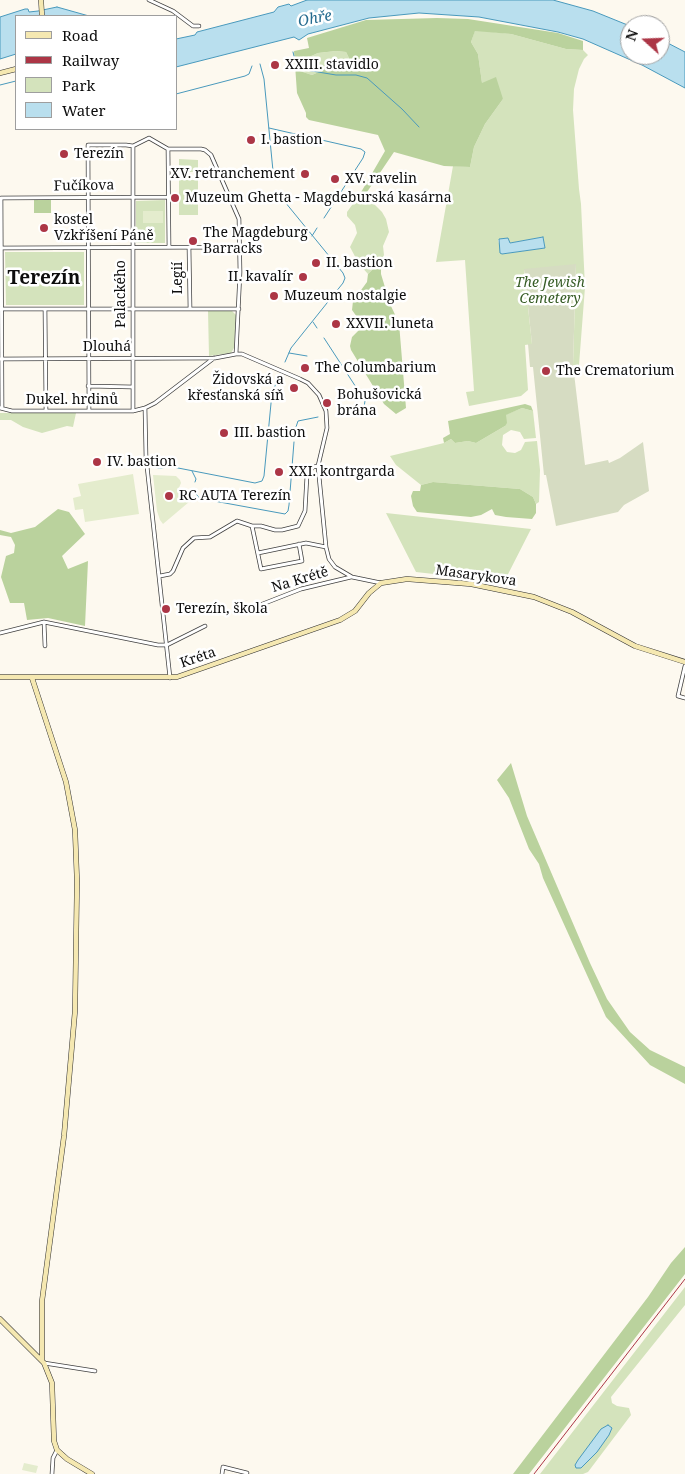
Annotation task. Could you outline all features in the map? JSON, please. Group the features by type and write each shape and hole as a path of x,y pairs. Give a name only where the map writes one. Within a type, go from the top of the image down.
{"street":[{"path":"41,0 42,15"},
{"path":"148,0 173,11 193,26 199,26"},
{"path":"0,73 15,69"},
{"path":"89,410 88,145 133,146 149,138 168,149 206,150 211,155 238,219 239,309 236,354 242,354 296,376 314,389 324,403 327,428 318,466 326,547 335,567 352,577 381,583"},
{"name":"Palackého","path":"133,146 133,411"},
{"path":"168,149 169,248"},
{"name":"Fučíkova","path":"0,198 168,197"},
{"path":"0,198 1,408"},
{"name":"Legií","path":"189,247 190,308"},
{"path":"1,248 239,247"},
{"path":"1,309 239,309"},
{"path":"45,309 46,411"},
{"name":"Dlouhá","path":"1,359 215,358 236,354"},
{"name":"Dukel. hrdinů","path":"1,408 12,412 133,411 155,403 215,358"},
{"path":"88,386 133,387"},
{"path":"145,408 146,450 170,678"},
{"path":"160,576 170,574 173,571 183,548 194,538 210,536 238,521 252,526 282,530 298,526 305,511 308,475 313,468 318,466"},
{"path":"252,526 261,569 302,561 299,544"},
{"path":"258,553 306,543 326,547"},
{"name":"Na Krétě","path":"255,606 300,589 352,577"},
{"name":"Masarykova","path":"381,583 407,579 471,584 534,597 567,609 635,646 685,664"},
{"name":"Kréta","path":"0,677 170,678 340,620 355,611 369,593 381,583"},
{"path":"44,622 45,646"},
{"name":"Kréta","path":"0,633 44,622 167,645"},
{"path":"167,645 205,626"},
{"path":"685,664 678,696 685,698"},
{"path":"32,678 66,782 75,830 78,882 75,1011 64,1136 42,1301 43,1361 52,1383 54,1441 57,1450 67,1459 92,1474"},
{"path":"0,1319 43,1361 95,1371"},
{"path":"52,1474 53,1458 57,1450"},
{"path":"222,1474 223,1467 247,1473"}],"green space":[{"path":"468,19 558,33 583,41 583,50 566,49 511,34 475,31 471,42 478,54 482,83 496,77 503,99 485,124 474,147 470,167 444,166 394,152 365,195 360,194 385,151 378,135 309,120 306,117 297,93 294,51 309,48 307,38 366,20","holes":["346,52 349,58 344,66 332,66 312,75 297,68 300,61 318,53"]},
{"path":"475,30 511,34 566,49 583,50 588,55 579,69 574,89 573,110 581,204 585,287 579,365 573,365 576,265 524,270 532,344 525,345 528,390 521,396 469,406 466,392 474,391 465,260 436,262 453,166 470,167 474,147 485,124 503,99 482,83 478,54 471,42","holes":["543,237 545,248 502,254 498,240 506,238 510,243"]},
{"path":"346,52 349,58 344,66 332,66 312,75 297,68 300,61 318,53"},
{"path":"179,159 198,160 198,170 183,172 183,170 179,170"},
{"path":"179,180 198,180 198,215 179,215"},
{"path":"360,194 365,195 382,212 389,232 383,246 384,255 381,261 368,274 359,264 350,247 357,233 355,225 347,216 347,212"},
{"path":"34,200 51,200 51,213 34,213"},
{"path":"165,200 165,243 136,243 136,201"},
{"path":"143,211 163,211 163,223 143,223"},
{"path":"5,252 84,252 84,305 6,305"},
{"path":"381,261 381,274 390,304 399,323 406,408 396,414 384,404 350,346 352,337 362,324 352,310 353,301 367,282 368,274"},
{"name":"The Jewish Cemetery","path":"576,264 573,365 585,465 608,460 609,463 620,458 643,442 649,491 624,505 618,512 556,526 546,475 544,475 533,367 530,367 528,344 532,344 524,269"},
{"path":"208,311 232,311 236,315 234,348 231,353 209,356"},
{"path":"525,404 531,406 533,411 522,408 506,415 507,423 505,426 476,443 468,441 455,443 451,439 444,443 443,438 450,434 448,421"},
{"path":"522,408 533,411 536,438 524,439 520,432 511,430 503,435 502,445 507,452 515,453 521,450 525,442 537,441 540,470 539,502 536,504 533,497 520,489 433,482 421,485 396,465 390,456 444,443 451,439 455,443 468,441 476,443 505,426 505,415"},
{"path":"0,413 76,413 73,427 67,426 42,433 23,427 11,420 0,420"},
{"path":"133,474 139,514 85,522 83,509 75,510 73,498 81,496 78,484"},
{"name":"RC AUTA Terezín","path":"153,475 176,476 181,483 178,490 189,502 163,524 157,511"},
{"path":"433,482 520,489 533,497 536,504 536,513 532,519 495,515 492,509 481,515 471,517 417,512 413,506 411,496 413,491 420,491 421,485"},
{"path":"58,509 69,512 85,534 62,556 68,569 88,561 85,626 48,618 27,620 24,603 10,603 1,577 6,556 14,553 15,545 11,537 0,535 0,530 11,533 35,527"},
{"path":"386,513 531,529 504,582 416,572"},
{"path":"511,763 527,816 607,999 630,1032 650,1050 685,1067 685,1084 650,1065 606,1017 543,878 539,864 529,849 509,798 497,780"},
{"path":"685,1247 685,1274 529,1474 513,1474 648,1297 671,1263"},
{"path":"685,1287 685,1305 611,1397 612,1403 629,1408 631,1415 588,1472 583,1474 540,1474"},
{"path":"24,1463 38,1466 36,1473 22,1470"}],"water":[{"name":"Ohře","path":"307,0 553,0 593,11 620,22 620,55 583,39 558,32 479,17 419,13 369,18 308,34 299,40 294,37 178,66 178,39 274,12 278,7 289,4 291,6"},
{"path":"57,7 85,15 15,15 15,54 0,59 0,17 25,9 28,9 29,12"},
{"path":"670,44 685,52 685,88 642,65 670,65"},
{"path":"543,237 545,248 500,253 499,239 508,238 510,243"},
{"path":"608,1425 612,1428 597,1452 581,1468 576,1468 575,1465 578,1460 601,1429"}],"waterway":[{"path":"293,52 296,64 306,70 336,75 356,75 367,78 419,127"},
{"path":"260,64 264,79 273,171 276,178"},
{"path":"178,93 245,76 249,74 252,66"},
{"path":"0,85 15,81"},
{"path":"269,128 361,149 365,152 324,218"},
{"path":"283,196 285,202 343,273 345,278 291,348 285,362"},
{"path":"312,236 317,228"},
{"path":"313,322 317,328"},
{"path":"324,338 365,401 364,407 355,409"},
{"path":"289,353 307,356"},
{"path":"158,468 173,467 255,483 262,481 272,393 278,379"},
{"path":"296,427 298,421 318,417"},
{"path":"214,501 285,514 288,511 289,505 294,442"},
{"path":"192,471 196,479 195,482"},
{"path":"193,490 200,499"}],"railway":[{"path":"534,1474 685,1279"}],"place":[{"name":"XXIII. stavidlo","path":"275,65"},
{"name":"I. bastion","path":"251,140"},
{"name":"Terezín","path":"64,154"},
{"name":"XV. retranchement","path":"305,174"},
{"name":"XV. ravelin","path":"335,179"},
{"name":"Muzeum Ghetta - Magdeburská kasárna","path":"175,198"},
{"name":"kostel Vzkříšení Páně","path":"44,228"},
{"name":"The Magdeburg Barracks","path":"193,241"},
{"name":"II. bastion","path":"316,263"},
{"name":"II. kavalír","path":"303,277"},
{"name":"Muzeum nostalgie","path":"274,296"},
{"name":"XXVII. luneta","path":"336,324"},
{"name":"The Columbarium","path":"305,368"},
{"name":"The Crematorium","path":"546,371"},
{"name":"Židovská a křesťanská síň","path":"294,388"},
{"name":"Bohušovická brána","path":"327,403"},
{"name":"III. bastion","path":"224,433"},
{"name":"IV. bastion","path":"97,462"},
{"name":"XXI. kontrgarda","path":"279,472"},
{"name":"RC AUTA Terezín","path":"169,496"},
{"name":"Terezín, škola","path":"166,609"}],"district":[{"name":"Terezín","path":"44,279"}]}
